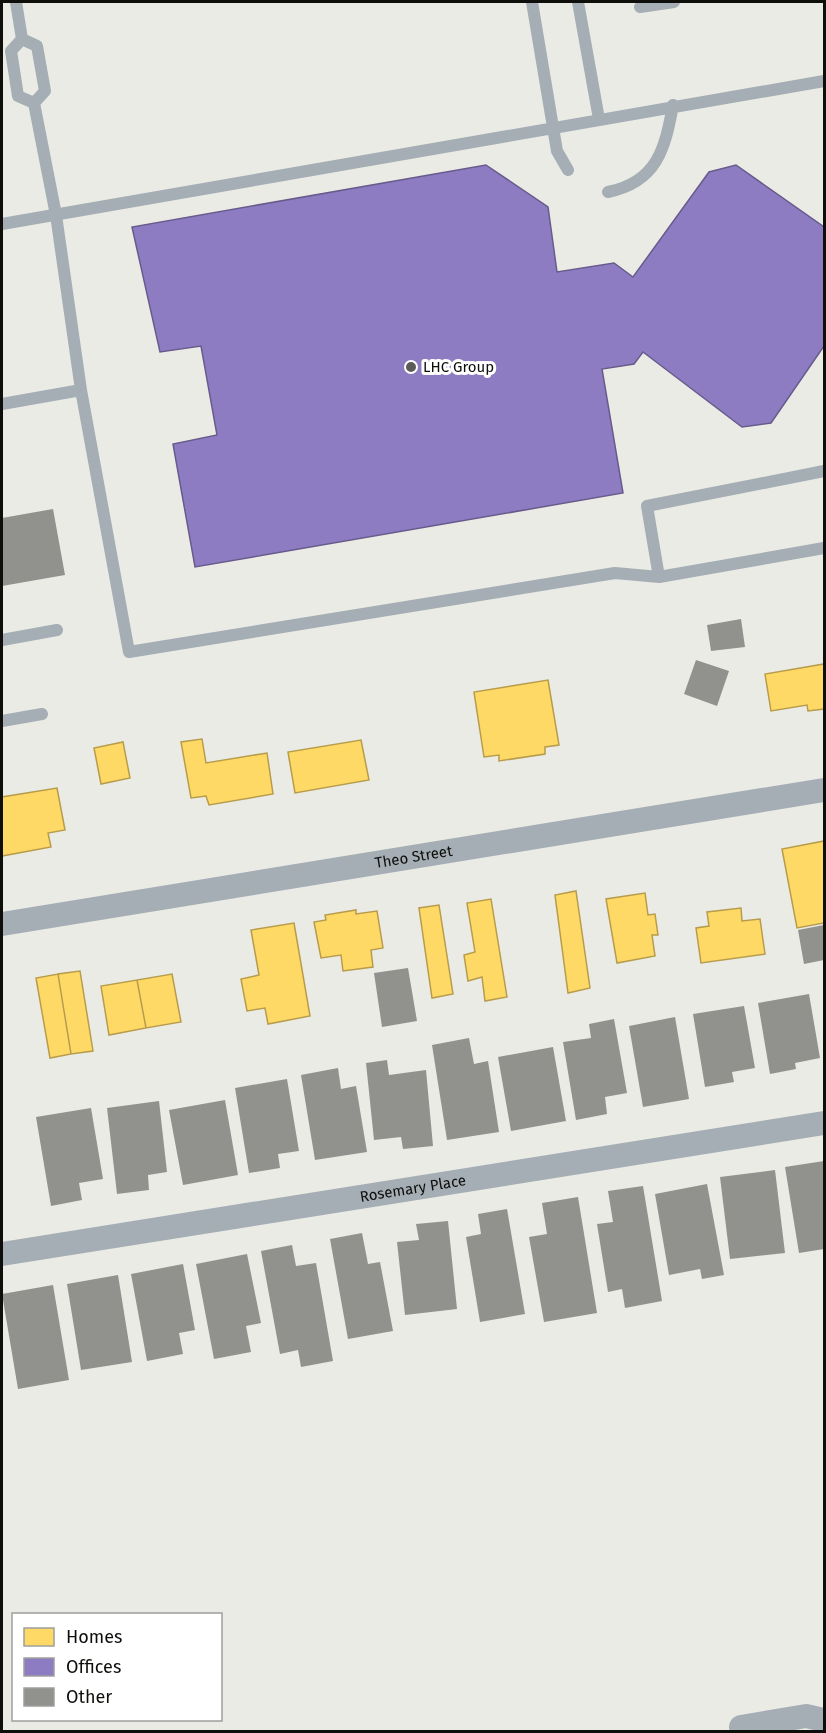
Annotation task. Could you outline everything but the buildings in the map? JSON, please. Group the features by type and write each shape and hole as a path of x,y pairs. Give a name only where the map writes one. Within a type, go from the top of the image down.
{"street":[{"name":"Theo Street","path":"2,924 825,790"},
{"name":"Rosemary Place","path":"2,1254 825,1123"},
{"path":"741,1727 806,1716 825,1720"}],"lane":[{"path":"16,2 22,39"},
{"path":"532,2 557,151 568,170"},
{"path":"578,2 599,119"},
{"path":"640,7 674,2"},
{"path":"22,39 10,51 18,96 34,103"},
{"path":"22,39 37,46 41,67 45,91 34,103"},
{"path":"2,224 673,105 825,81"},
{"path":"34,103 56,215 81,390 129,652 615,573 659,577 825,548"},
{"path":"608,192 625,188 652,170 666,142 673,105"},
{"path":"2,404 81,390"},
{"path":"659,577 647,506 825,471"},
{"path":"2,640 57,630"},
{"path":"2,721 42,714"}],"place":[{"name":"LHC Group","path":"411,367"}]}
